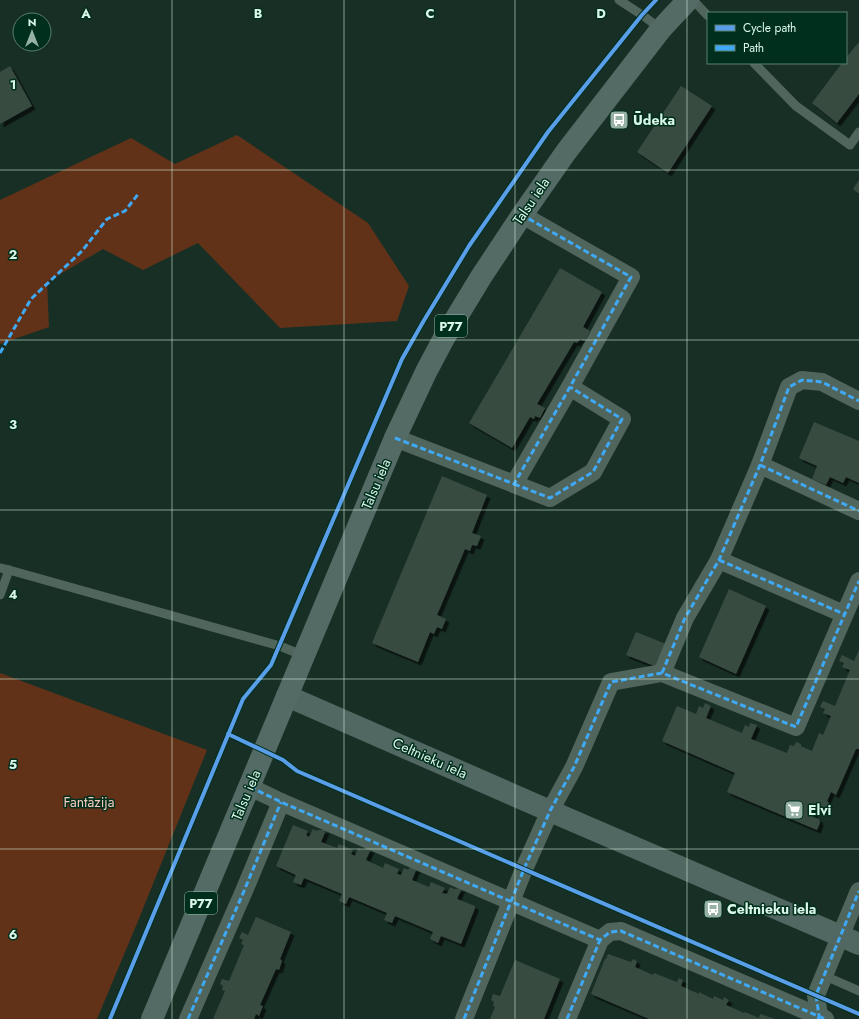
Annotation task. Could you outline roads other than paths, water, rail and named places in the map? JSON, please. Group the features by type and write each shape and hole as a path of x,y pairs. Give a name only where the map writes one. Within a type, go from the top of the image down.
{"main road":[{"name":"Talsu iela","path":"152,1019 395,438 426,372 444,338 481,277 566,152 661,29 688,0"}],"street":[{"path":"514,484 631,277 522,215"},
{"path":"662,673 685,618 719,560 760,465 789,387 802,380 822,382 859,401"},
{"path":"395,438 550,498 593,472 622,419 570,387"},
{"path":"760,465 859,511"},
{"path":"719,560 844,614"},
{"path":"464,1019 524,869 550,811 574,767 611,682 662,673 796,727 859,580"},
{"name":"Celtnieku iela","path":"287,696 850,940"},
{"path":"250,787 281,802 600,940"},
{"path":"188,1019 281,802"},
{"path":"820,1018 816,995 824,976 850,940 859,891"},
{"path":"567,1019 600,940 610,932 621,931 820,1018"}],"lane":[{"path":"619,0 642,14 661,29"},
{"path":"693,0 707,15"},
{"path":"755,64 796,106 850,145 859,132"},
{"path":"0,595 4,569 280,646 304,656"},
{"path":"824,976 859,991"}],"place":[{"name":"Ūdeka","path":"619,120"},
{"name":"Elvi","path":"794,810"},
{"name":"Celtnieku iela","path":"713,909"}],"park label":[{"name":"Fantāzija","path":"89,802"}]}
